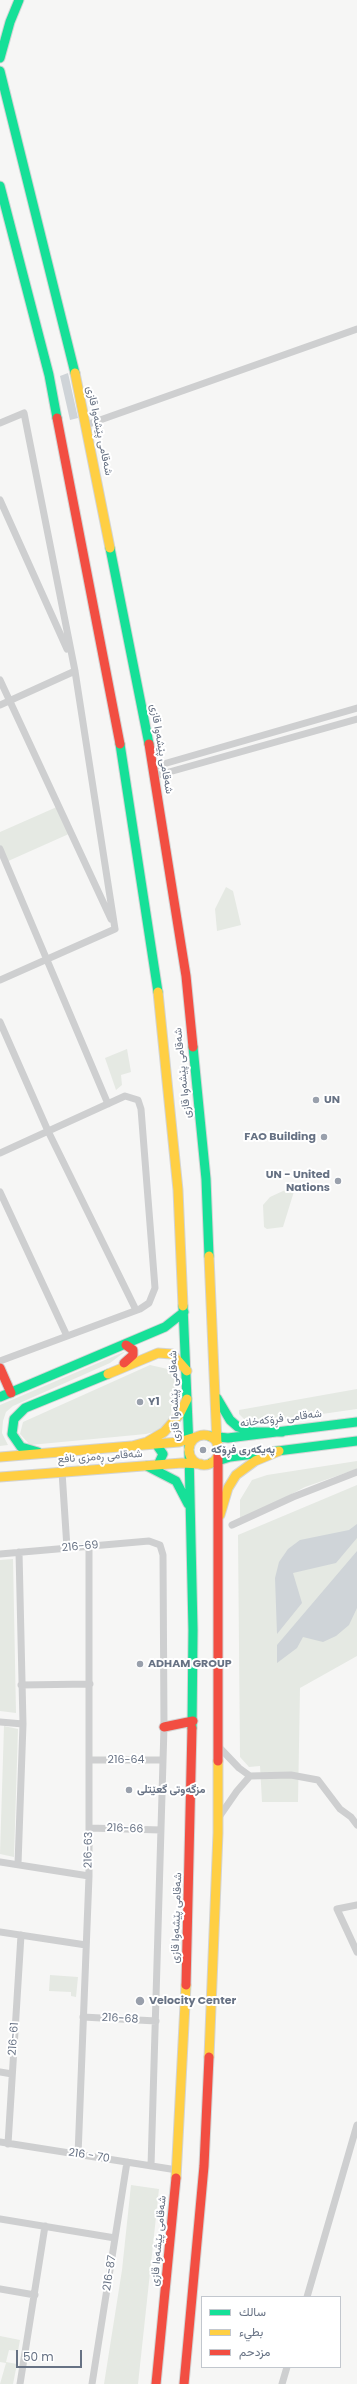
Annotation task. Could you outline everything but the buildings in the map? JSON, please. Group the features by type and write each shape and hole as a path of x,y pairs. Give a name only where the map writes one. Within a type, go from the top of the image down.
{"main road":[{"path":"0,58 10,22 19,0"},
{"name":"شەقامی پێشەوا قازی","path":"0,71 86,425 154,772 186,976 206,1179 215,1388 212,1447 217,1528 218,1819 203,2173 184,2384"},
{"name":"شەقامی پێشەوا قازی","path":"0,186 49,375 123,763 156,964 178,1190 190,1463 193,1721 189,1929 177,2170 156,2384"},
{"path":"0,1397 126,1345 165,1327 184,1312"},
{"path":"116,1369 130,1360 133,1355 133,1350 126,1345"},
{"path":"48,1453 28,1450 18,1444 12,1430 16,1416 24,1408 116,1369 163,1352 175,1356 186,1371"},
{"path":"0,1368 11,1393"},
{"path":"215,1388 222,1409 230,1420 238,1426 254,1432 282,1432"},
{"path":"132,1446 147,1442 164,1432 179,1415 188,1398"},
{"name":"شەقامی فڕۆکەخانە","path":"212,1447 282,1432 357,1422"},
{"name":"شەقامی پێشەوا قازی","path":"201,1464 192,1459 189,1446 193,1440 212,1447"},
{"path":"201,1464 212,1447 279,1451 357,1441"},
{"path":"156,1444 163,1454 158,1465"},
{"name":"شەقامی ڕەمزی نافع","path":"0,1457 156,1444 189,1446"},
{"path":"217,1528 228,1488 236,1475 255,1461 279,1451"},
{"name":"شەقامی ڕەمزی نافع","path":"0,1477 158,1465 190,1463 201,1464"},
{"path":"147,1466 176,1481 185,1496 191,1515"},
{"path":"164,1727 193,1721"}],"street":[{"path":"86,425 357,329"},
{"path":"0,423 24,413 75,671 115,929"},
{"path":"0,500 73,660"},
{"path":"0,705 75,671"},
{"path":"0,680 115,929"},
{"path":"154,772 357,708"},
{"path":"154,772 357,719"},
{"path":"0,849 108,1104"},
{"path":"0,980 115,929"},
{"path":"0,1022 48,1131 136,1310"},
{"path":"0,1153 108,1104 130,1096 138,1100 141,1109 155,1288 149,1303 136,1310 0,1361"},
{"path":"0,1192 67,1336"},
{"path":"62,1472 66,1548"},
{"path":"232,1525 305,1492 357,1472"},
{"name":"216-69","path":"0,1554 149,1541 160,1545 163,1555 164,1727"},
{"name":"216-63","path":"78,2155 89,1876 89,1546"},
{"path":"18,1864 23,1724 19,1552"},
{"path":"21,1685 90,1684"},
{"path":"0,1722 23,1724"},
{"path":"151,2166 164,1727"},
{"path":"218,1746 239,1768 250,1776 292,1775 318,1780 340,1809 357,1825"},
{"name":"216-64","path":"90,1760 162,1760"},
{"path":"218,1819 237,1791 250,1776"},
{"name":"216-66","path":"89,1828 161,1830"},
{"path":"0,1862 89,1876"},
{"path":"357,1905 337,1909 357,1952"},
{"path":"0,1932 86,1945"},
{"name":"216-61","path":"8,2144 21,1935"},
{"name":"216-68","path":"83,2017 156,2021"},
{"path":"0,2072 12,2074"},
{"path":"307,2296 357,2125"},
{"name":"216 - 70","path":"0,2142 177,2170"},
{"name":"216-87","path":"92,2384 127,2162"},
{"path":"0,2219 115,2238"},
{"path":"20,2384 45,2226"},
{"path":"0,2289 35,2295"},
{"path":"282,2384 287,2368"}],"shaded area":[{"path":"68,373 78,418 70,420 60,376"},
{"path":"59,806 71,833 6,862 0,847 0,832"},
{"path":"226,887 233,891 241,925 217,931 215,909"},
{"path":"127,1049 131,1072 121,1075 122,1085 116,1090 105,1058"},
{"path":"296,1185 283,1227 267,1229 264,1227 263,1205 270,1197"},
{"path":"126,1351 110,1363 13,1406 6,1412 3,1421 2,1433 8,1445 0,1446 0,1405"},
{"path":"150,1365 172,1370 176,1384 170,1419 158,1431 146,1434 30,1445 20,1434 23,1422"},
{"path":"357,1389 357,1409 259,1423 247,1422 239,1414 239,1410"},
{"path":"357,1461 357,1469 305,1487 262,1510 240,1518 240,1500 252,1480 267,1475"},
{"path":"357,1485 357,1656 300,1688 298,1802 262,1802 260,1766 249,1767 240,1757 238,1535"},
{"path":"357,1524 357,1538 336,1563 293,1573 302,1603 277,1634 275,1578 279,1562 288,1549 300,1540 349,1530"},
{"path":"357,1551 357,1608 349,1625 336,1636 323,1642 303,1637 297,1648 277,1663 277,1645"},
{"path":"13,1559 16,1713 0,1711 0,1560"},
{"path":"4,1726 18,1729 14,1857 0,1854"},
{"path":"50,1975 78,1977 76,1997 71,1996 71,1992 49,1991"},
{"path":"131,2185 159,2189 138,2384 104,2384 122,2270"},
{"path":"0,2336 20,2340 18,2351 9,2350 6,2362 17,2364 13,2384 0,2384 6,2363 0,2362"}],"traffic: fast":[{"path":"0,58 10,22 19,0"},
{"path":"0,71 75,373"},
{"path":"0,186 49,375 57,418"},
{"path":"110,548 149,744"},
{"path":"120,744 158,992"},
{"path":"193,1047 206,1179 209,1256"},
{"path":"183,1306 189,1447"},
{"path":"0,1397 165,1327 184,1312"},
{"path":"38,1452 21,1447 12,1434 14,1419 25,1408 108,1374"},
{"path":"217,1398 230,1420 238,1427 254,1432 282,1432"},
{"path":"209,1436 228,1438 357,1422"},
{"path":"211,1463 230,1457 357,1441"},
{"path":"156,1444 163,1454 158,1465"},
{"path":"189,1452 193,1630 192,1728"},
{"path":"147,1466 176,1481 188,1504"}],"traffic: slow":[{"path":"75,373 110,548"},
{"path":"158,992 178,1190 183,1306"},
{"path":"209,1256 217,1444"},
{"path":"108,1374 158,1353 172,1354 187,1371"},
{"path":"132,1446 147,1442 164,1432 179,1415 187,1399"},
{"path":"204,1435 214,1440 219,1450 214,1460 204,1465 194,1460 189,1450 194,1440 204,1435"},
{"path":"0,1457 179,1442 199,1436"},
{"path":"220,1515 228,1488 236,1475 255,1461 279,1451"},
{"path":"0,1477 182,1463 201,1464"},
{"path":"209,2057 218,1833 218,1761"},
{"path":"176,2178 186,1985"}],"traffic: jam":[{"path":"57,418 120,744"},
{"path":"149,744 186,976 193,1047"},
{"path":"124,1363 133,1355 133,1350 126,1345"},
{"path":"0,1368 11,1393"},
{"path":"218,1453 218,1761"},
{"path":"164,1727 193,1721"},
{"path":"186,1985 192,1728"},
{"path":"184,2384 204,2166 209,2057"},
{"path":"156,2384 176,2178"}],"place":[{"name":"UN","path":"316,1100"},
{"name":"FAO Building","path":"324,1137"},
{"name":"UN - United Nations","path":"338,1181"},
{"name":"Y1","path":"140,1402"},
{"name":"پەیکەری فڕۆکە","path":"203,1450"},
{"name":"ADHAM GROUP","path":"140,1664"},
{"name":"مزگەوتی گعێتلی","path":"129,1790"},
{"name":"Velocity Center","path":"140,2001"}]}
